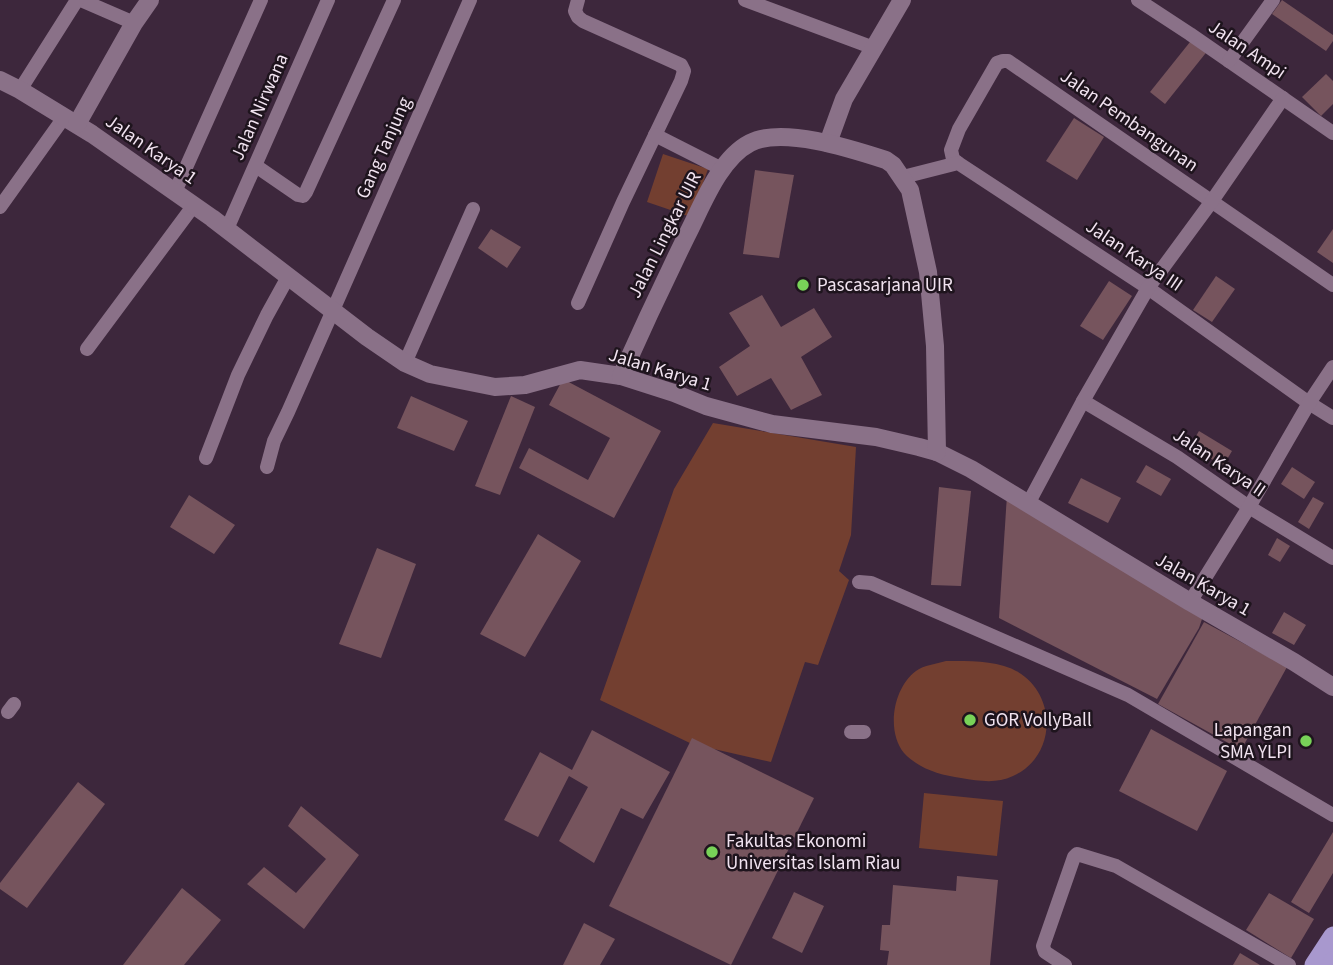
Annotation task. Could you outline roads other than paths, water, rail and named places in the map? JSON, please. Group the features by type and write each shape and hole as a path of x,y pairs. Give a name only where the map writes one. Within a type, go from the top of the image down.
{"highway":[{"path":"1314,965 1333,936"}],"street":[{"path":"20,90 79,0 134,23"},
{"path":"0,207 71,120 150,0"},
{"path":"175,191 261,0"},
{"name":"Jalan Nirwana","path":"227,229 328,0"},
{"path":"256,166 303,196 394,0"},
{"name":"Gang Tanjung","path":"267,467 274,441 470,0"},
{"path":"578,0 575,11 583,21 684,68 684,75 578,303"},
{"path":"745,0 874,48"},
{"path":"828,144 844,99 902,0"},
{"name":"Jalan Ampi","path":"1138,0 1333,133"},
{"path":"1229,61 1273,0"},
{"name":"Jalan Pembangunan","path":"958,163 953,159 951,149 959,129 997,63 1008,61 1333,285"},
{"name":"Jalan Karya 1","path":"0,80 71,120 175,191 405,363 430,374 495,387 525,385 580,370 621,376 706,406 772,424 876,437 937,452 971,469 1333,687"},
{"path":"1028,504 1148,288 1283,98"},
{"path":"655,135 722,169"},
{"name":"Jalan Lingkar UIR","path":"621,376 711,188 722,169 751,143 775,137 792,137 828,144 886,160 903,177"},
{"path":"937,452 935,346 928,272 910,190 903,177 958,163"},
{"name":"Jalan Karya III","path":"958,163 1148,288 1333,418"},
{"path":"87,349 194,205"},
{"path":"405,363 473,209"},
{"path":"206,458 238,375 267,314 288,278"},
{"path":"1190,603 1333,367"},
{"name":"Jalan Karya II","path":"1083,401 1177,457 1249,507 1333,558"},
{"path":"859,582 871,583 1128,695 1333,816"},
{"path":"1065,965 1045,952 1043,946 1076,854 1116,866 1289,965"}],"place":[{"name":"Pascasarjana UIR","path":"803,285"},
{"name":"GOR VollyBall","path":"970,720"},
{"name":"Lapangan SMA YLPI","path":"1306,741"},
{"name":"Fakultas Ekonomi Universitas Islam Riau","path":"712,852"}]}
